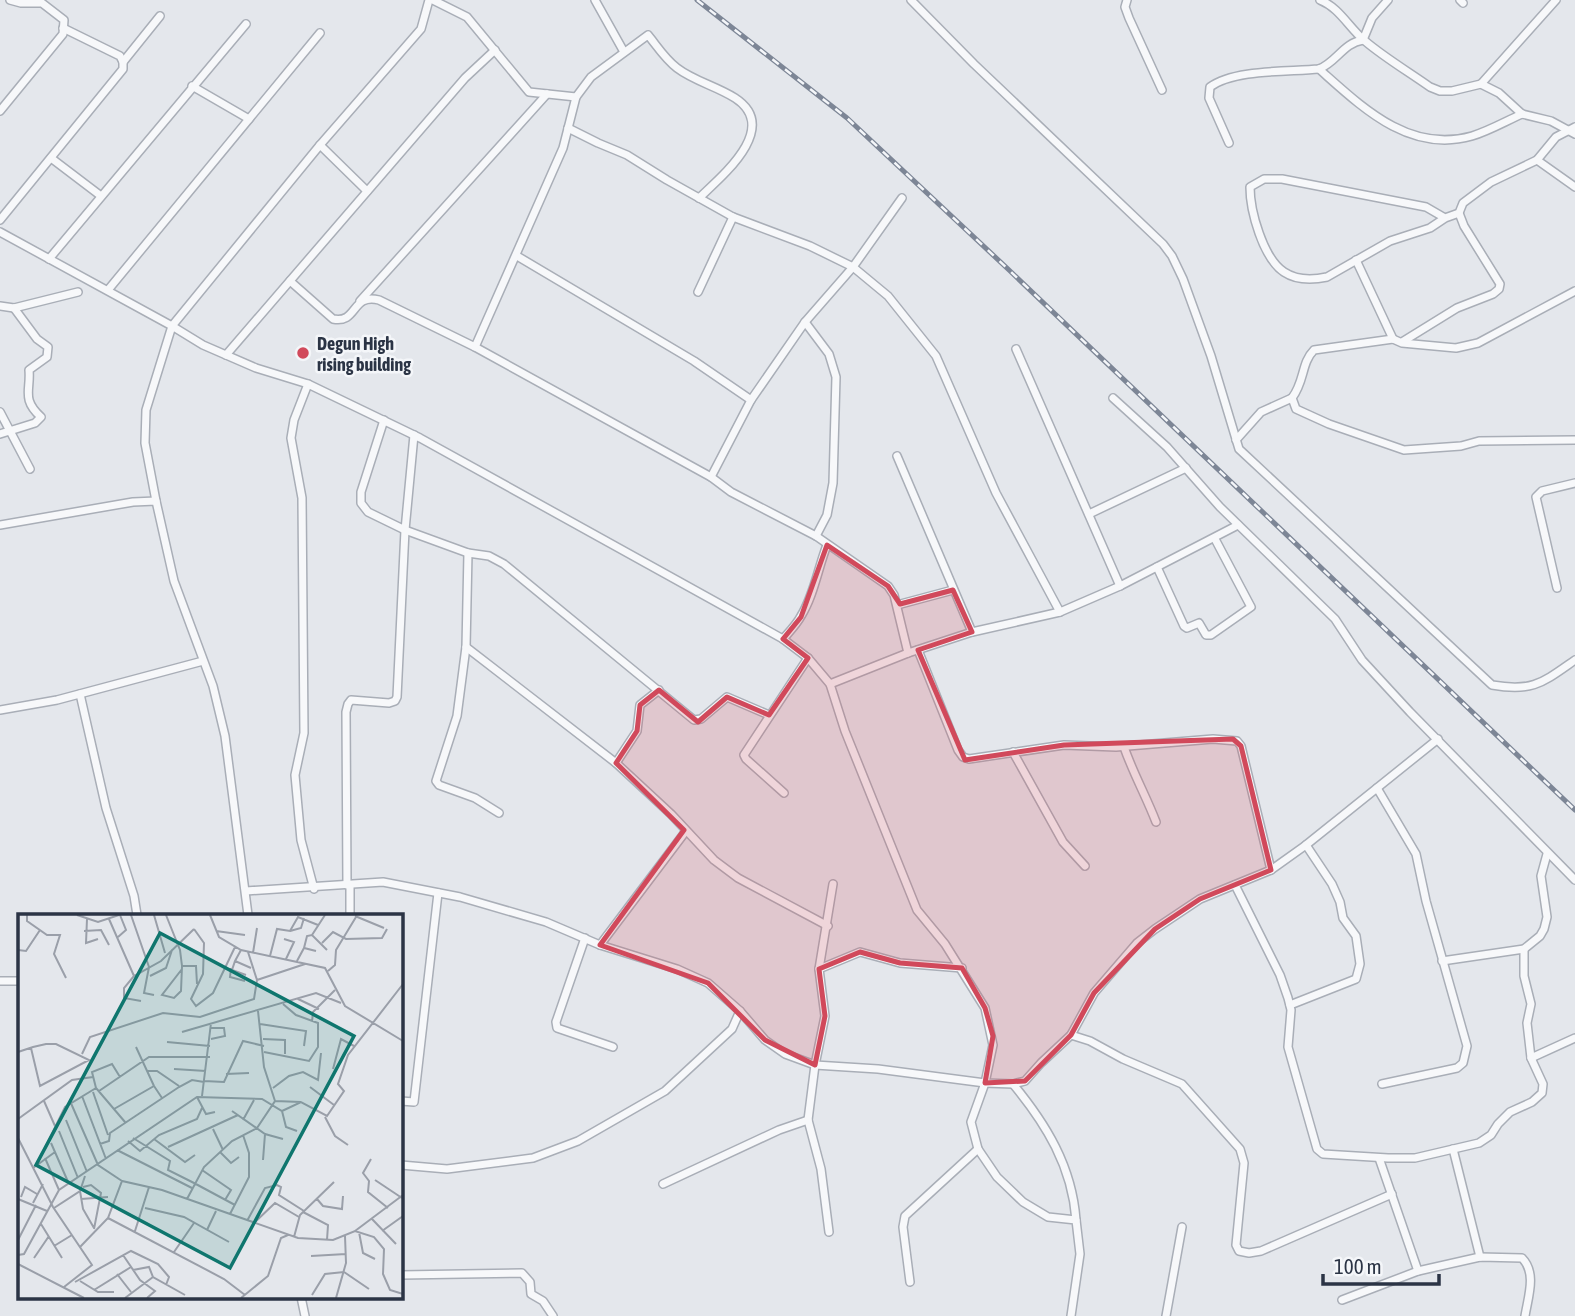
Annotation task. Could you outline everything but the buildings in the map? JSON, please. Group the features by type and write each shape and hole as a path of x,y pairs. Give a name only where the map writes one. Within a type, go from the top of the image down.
{"street":[{"path":"0,111 63,34 64,20 42,3 10,0"},
{"path":"21,3 42,0"},
{"path":"248,914 225,736 213,686 174,581 145,443 146,410 172,326 320,145 421,29 431,0 467,18 529,92 576,97"},
{"path":"594,0 624,52"},
{"path":"911,0 1168,250 1183,279 1211,356 1239,449 1492,685 1516,689 1544,683 1575,660"},
{"path":"1127,0 1125,7 1129,19 1162,90"},
{"path":"1320,0 1342,15 1363,40 1430,87 1440,91 1481,84 1556,0"},
{"path":"1363,40 1372,18 1388,0"},
{"path":"123,62 160,16"},
{"path":"49,259 246,24"},
{"path":"0,220 123,69 120,56 63,28"},
{"path":"108,290 320,33"},
{"path":"475,347 563,148 576,97 591,77 648,35 676,67 735,98 744,106 750,118 751,129 740,158 699,198"},
{"path":"1229,143 1209,98 1210,87 1217,82 1240,76 1319,69 1326,66 1347,45 1363,40"},
{"path":"226,355 465,78 495,50"},
{"path":"1319,69 1375,116 1405,134 1442,139 1472,136 1522,114"},
{"path":"1481,84 1499,93 1522,114 1551,121 1575,134"},
{"path":"192,86 249,120"},
{"path":"290,281 333,319 341,321 349,317 360,301 547,94"},
{"path":"1445,218 1426,207 1282,179 1264,179 1250,187 1258,230 1272,260 1284,272 1317,279 1327,277 1390,241 1430,228 1459,213 1464,203 1491,182 1537,160 1556,137 1575,127"},
{"path":"568,128 627,155 733,217 810,246 853,267 888,296 936,356 996,493 1060,612"},
{"path":"320,145 367,191"},
{"path":"51,158 101,196"},
{"path":"1537,160 1575,187"},
{"path":"711,477 751,400 805,322 853,267 902,198"},
{"path":"1402,343 1457,308 1499,289 1500,284 1464,226 1459,213"},
{"path":"698,292 733,217"},
{"path":"0,232 203,345 256,368 308,384 414,435 783,639 808,658 830,684 845,732 917,910 962,968 985,1008 993,1036 985,1083 971,1122 978,1149 998,1177 1023,1202 1048,1217 1076,1220"},
{"path":"517,256 694,361 751,400"},
{"path":"1356,260 1393,339"},
{"path":"1236,440 1261,412 1292,398 1301,386 1307,356 1314,350 1393,339 1402,343 1456,348 1478,343 1575,291"},
{"path":"0,306 14,308 78,292"},
{"path":"360,301 369,298 379,300 475,347 711,477 731,492 816,536 888,586 897,605 908,653"},
{"path":"0,434 35,423 41,417 35,411 27,387 29,370 47,357 48,347 37,339 14,308"},
{"path":"805,322 829,354 836,377 833,483 827,515 816,536"},
{"path":"1016,349 1120,586"},
{"path":"308,384 294,420 291,439 302,510 304,733 295,775 301,840 314,889"},
{"path":"1113,398 1167,447 1238,525 1335,619 1363,660 1575,880"},
{"path":"1292,398 1296,409 1329,424 1404,450 1449,448 1479,441 1575,440"},
{"path":"0,412 30,469"},
{"path":"384,420 361,492 361,502 368,512 405,530 468,553 489,556 504,564 659,690 686,716 694,720 701,719 727,697 769,715"},
{"path":"350,914 348,704 351,700 389,703 397,698 405,530 414,435"},
{"path":"897,456 972,632"},
{"path":"1088,514 1186,468"},
{"path":"1557,588 1536,497 1542,491 1575,483"},
{"path":"0,525 133,502 156,501"},
{"path":"830,684 908,653 972,632 1060,612 1157,568 1238,525"},
{"path":"1157,568 1184,626 1187,628 1199,623 1206,635 1211,635 1251,607 1215,539"},
{"path":"783,639 801,617 811,596 827,545"},
{"path":"468,553 466,648 457,716 436,781 439,785 475,798 499,813"},
{"path":"897,605 953,590"},
{"path":"466,648 616,763 671,814 714,860 738,878 828,926"},
{"path":"918,650 958,750 963,757 969,759 1064,745 1125,747 1213,739 1237,741 1241,746 1270,870"},
{"path":"784,793 744,755 808,658"},
{"path":"0,710 80,694 204,660"},
{"path":"616,763 636,731 640,705 659,690"},
{"path":"80,694 106,808 134,896 137,914"},
{"path":"246,891 314,889 383,882 460,897 546,922 600,945 677,969 708,983 740,1011 765,1040 785,1054 815,1066 877,1069 1013,1084 1025,1081 1071,1035 1094,993 1137,943 1200,899 1270,870 1306,845 1437,739"},
{"path":"1125,747 1132,771 1156,822"},
{"path":"1013,752 1063,842 1085,866"},
{"path":"1377,788 1416,854 1442,961 1467,1046 1463,1063 1457,1068 1382,1084"},
{"path":"600,945 685,831"},
{"path":"1290,1005 1356,979 1360,964 1356,936 1343,918 1332,884 1306,845"},
{"path":"1442,961 1524,948 1540,936 1547,917 1542,876 1548,854"},
{"path":"829,1233 821,1169 808,1120 825,1016 819,969 833,884"},
{"path":"1235,885 1280,975 1290,1005 1288,1046 1317,1149 1323,1154 1415,1158 1479,1143 1491,1135 1497,1124 1510,1112 1532,1102 1542,1093 1543,1084 1531,1058 1527,1023 1531,1004 1524,976 1524,948"},
{"path":"402,1101 414,1102 438,893"},
{"path":"585,938 556,1022 557,1028 613,1047"},
{"path":"819,969 860,952 900,963 962,968"},
{"path":"0,981 18,981"},
{"path":"402,1165 447,1168 533,1158 578,1141 665,1091 732,1029 740,1011"},
{"path":"1071,1035 1090,1041 1123,1059 1182,1084 1240,1149 1244,1163 1236,1245 1239,1251 1261,1251 1392,1194"},
{"path":"1531,1058 1575,1038"},
{"path":"1013,1084 1040,1117 1052,1139 1070,1183 1076,1206 1080,1254 1071,1316"},
{"path":"663,1184 767,1135 808,1120"},
{"path":"910,1282 903,1227 905,1216 978,1149"},
{"path":"1453,1149 1480,1257"},
{"path":"1380,1158 1418,1271"},
{"path":"1166,1316 1182,1227"},
{"path":"1342,1300 1418,1271 1480,1257 1522,1258 1528,1264 1531,1274 1525,1316"},
{"path":"402,1275 522,1273 530,1282 531,1294 543,1301 553,1316"},
{"path":"301,1298 305,1316"}],"highlighted area":[{"path":"827,545 888,586 900,604 953,590 972,632 918,650 965,760 1064,745 1233,739 1241,746 1271,870 1200,899 1155,929 1094,993 1071,1035 1025,1081 985,1083 993,1036 985,1008 962,968 900,963 860,952 819,969 825,1016 815,1065 765,1040 708,983 600,945 684,830 616,763 637,731 640,705 659,690 698,722 727,697 769,715 808,658 783,639 801,617"}],"railway":[{"path":"697,0 847,118 1575,810"}],"place":[{"name":"Degun High rising building","path":"303,353"}]}
